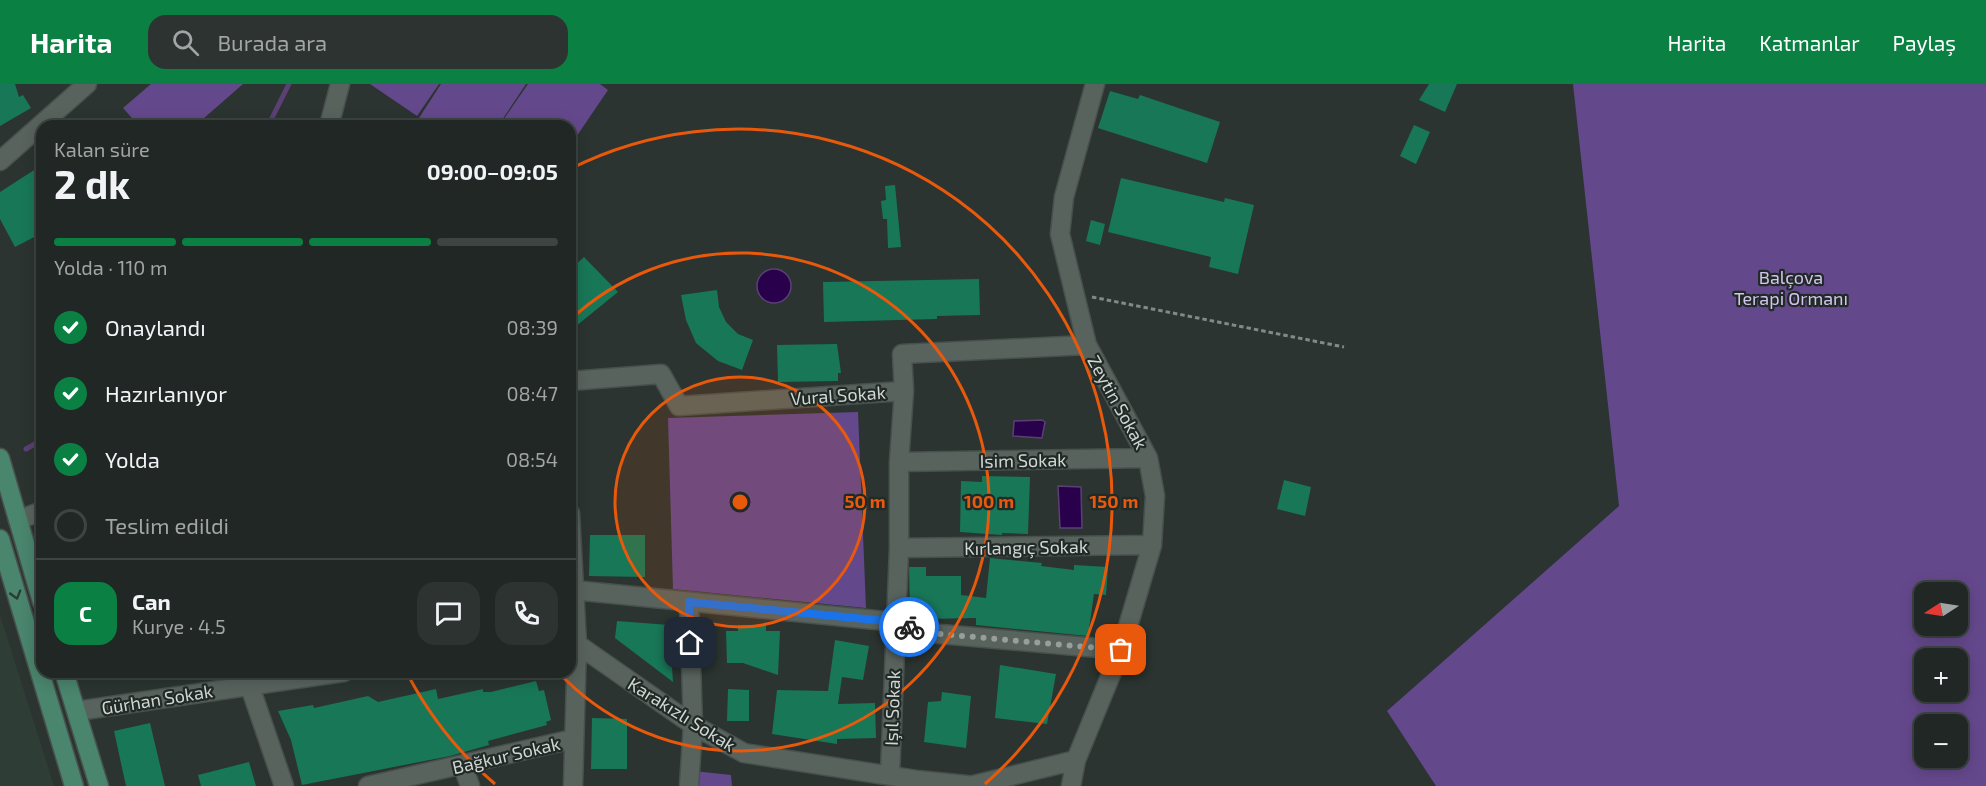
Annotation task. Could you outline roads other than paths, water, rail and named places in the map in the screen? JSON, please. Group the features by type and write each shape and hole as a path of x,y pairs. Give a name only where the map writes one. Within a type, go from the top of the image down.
{"main road":[{"path":"0,458 36,582"},
{"path":"0,539 36,659"},
{"path":"42,678 74,786"},
{"path":"66,678 99,786"}],"street":[{"path":"46,120 87,84"},
{"path":"331,120 340,84"},
{"name":"Zeytin Sokak","path":"1071,786 1076,760 1121,650 1152,546 1155,496 1148,458 1087,345 1060,234 1064,197 1095,84"},
{"path":"0,161 36,129"},
{"name":"Vural Sokak","path":"576,381 661,375 680,406 904,391 902,354 1087,345"},
{"name":"Işıl Sokak","path":"890,774 899,548 899,462 904,391"},
{"name":"Isim Sokak","path":"899,462 1148,458"},
{"path":"18,520 36,513"},
{"name":"Kırlangıç Sokak","path":"899,548 1152,546"},
{"path":"576,590 896,622 929,633 1121,650"},
{"path":"689,602 693,725 689,786"},
{"name":"Karakızlı Sokak","path":"576,647 693,725 744,753 890,774 917,783 975,785 1076,760"},
{"path":"247,678 284,786"},
{"name":"Gürhan Sokak","path":"76,711 247,678"},
{"path":"573,678 573,786"},
{"name":"Bağkur Sokak","path":"368,786 573,739"},
{"path":"463,766 470,786"}],"waterway":[{"path":"271,120 289,84"},
{"path":"26,449 36,443"}],"park label":[{"name":"Balçova Terapi Ormanı","path":"1791,287"}]}
